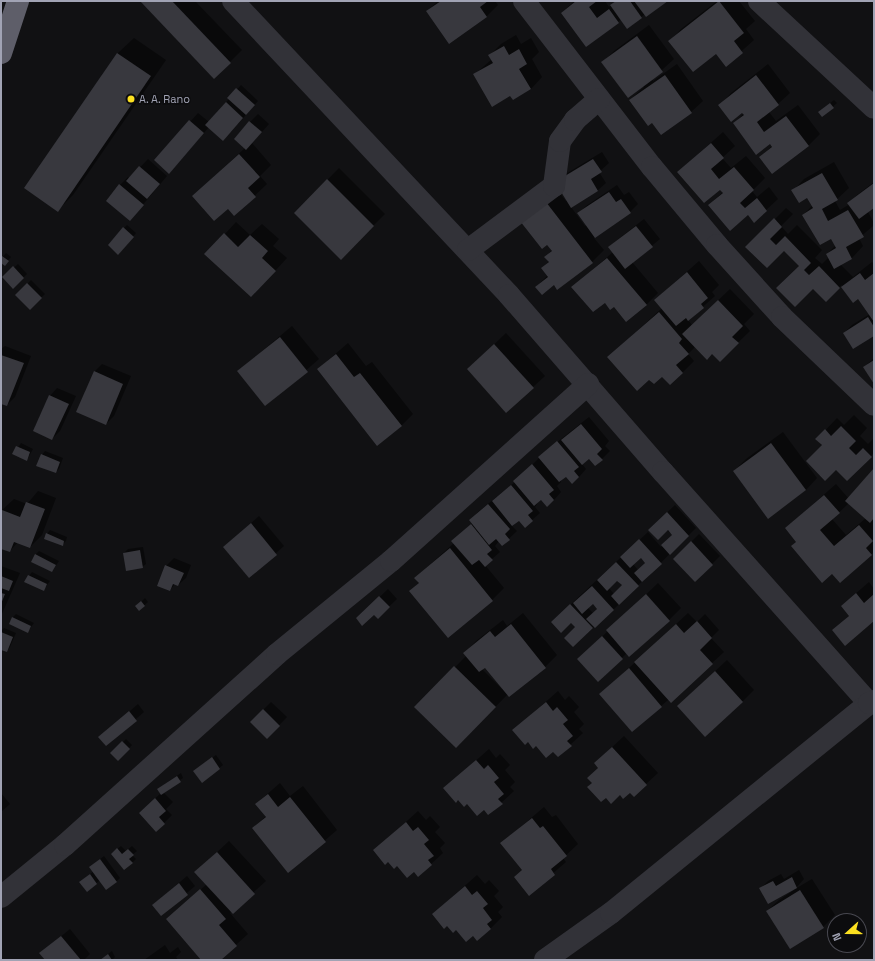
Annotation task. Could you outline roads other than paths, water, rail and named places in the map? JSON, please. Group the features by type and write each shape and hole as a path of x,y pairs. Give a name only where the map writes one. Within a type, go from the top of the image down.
{"highway":[{"path":"1,52 18,1"}],"street":[{"path":"233,1 468,250 588,384 663,472 871,702 611,913 545,960"},
{"path":"524,1 599,99 717,245 782,317 874,405"},
{"path":"759,1 864,87 874,108"},
{"path":"468,250 554,186 560,141 575,120 599,99"},
{"path":"1,897 65,845 277,654 391,561 588,384"}],"place":[{"name":"A. A. Rano","path":"131,99"}]}
